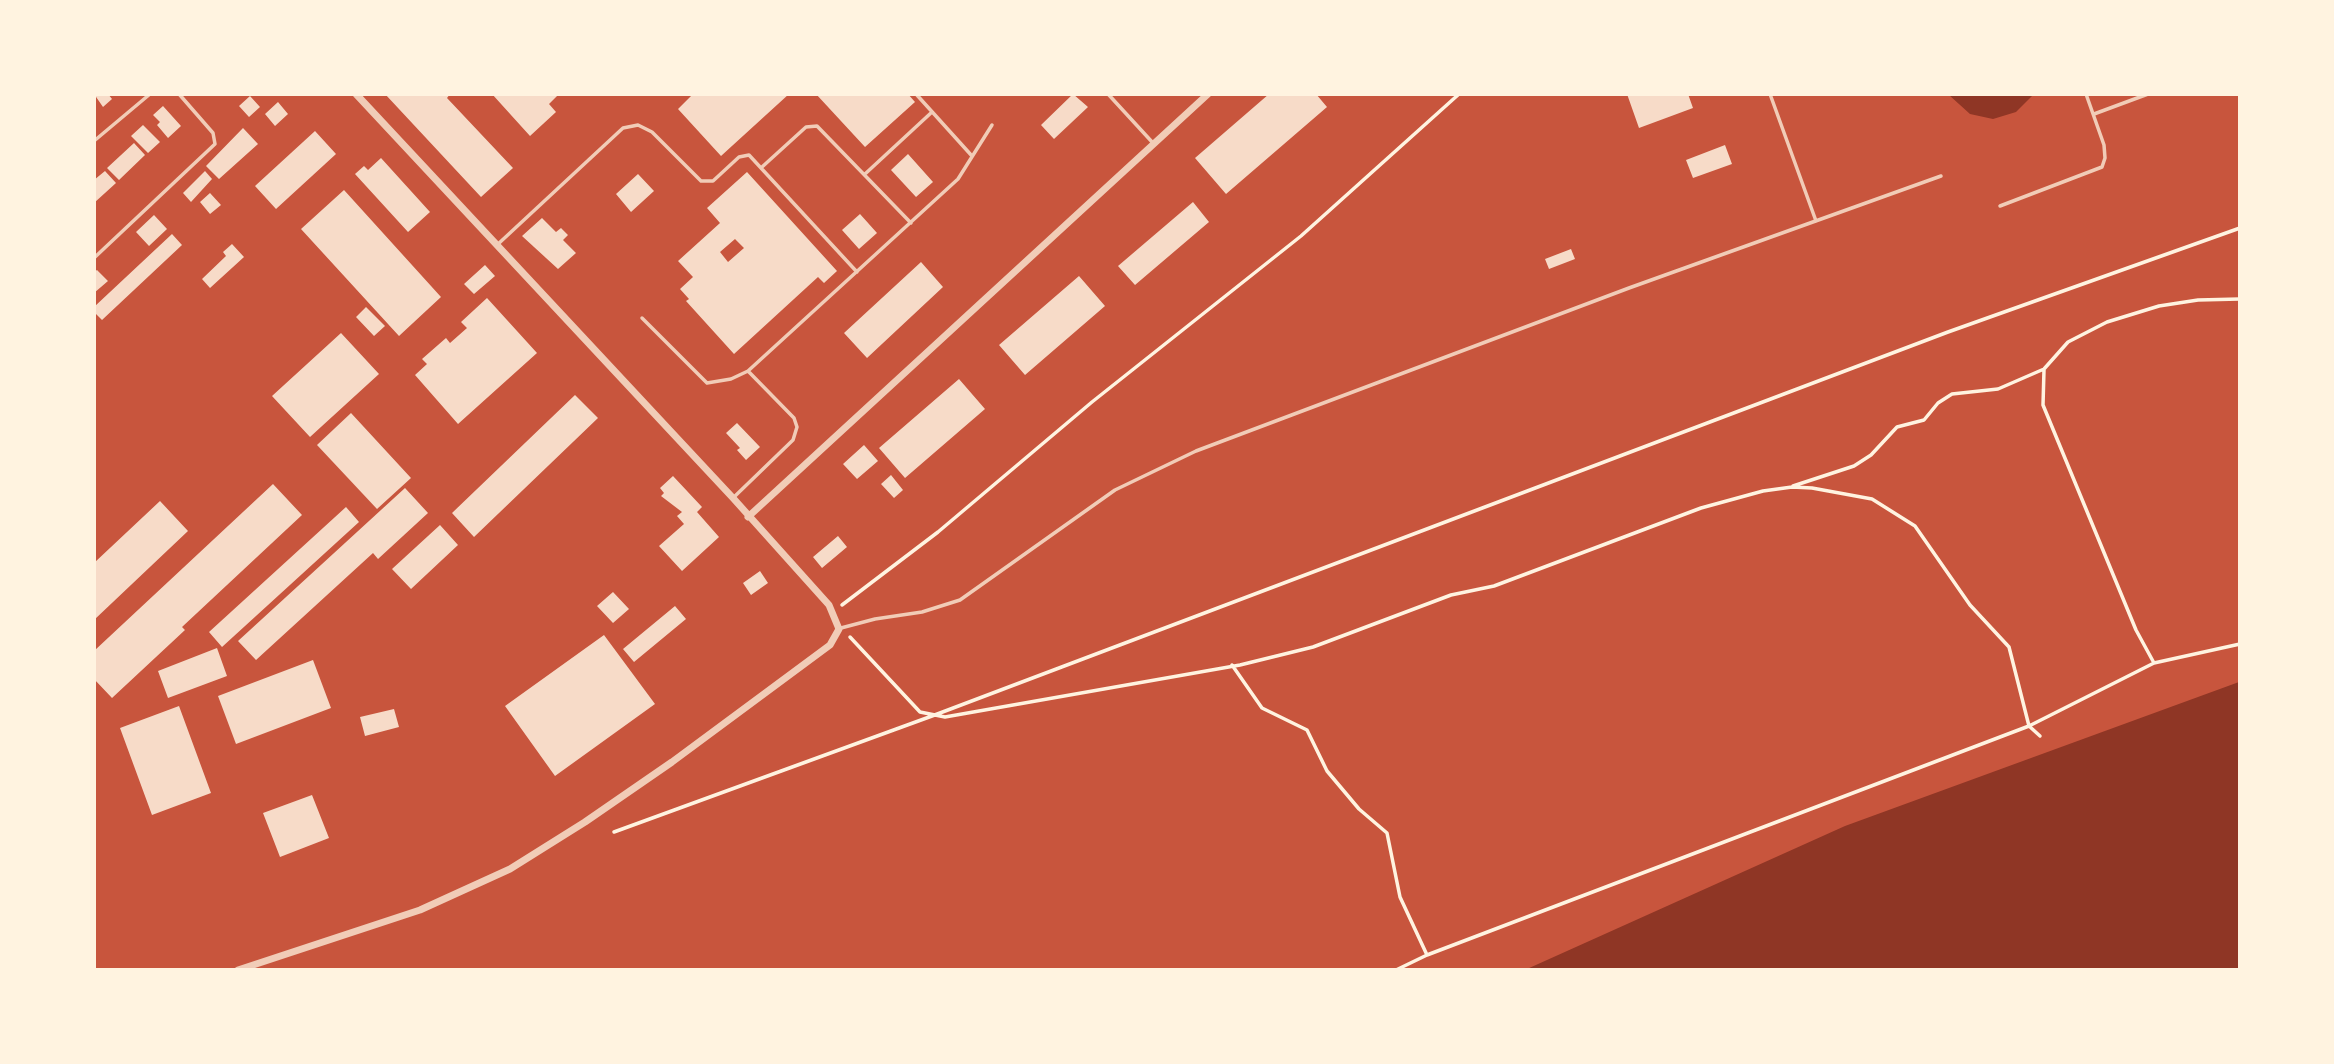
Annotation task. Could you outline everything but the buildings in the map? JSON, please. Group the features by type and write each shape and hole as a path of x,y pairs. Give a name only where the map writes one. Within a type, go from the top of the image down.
{"street":[{"path":"238,970 396,919 466,891 510,869 585,822 672,762 830,645 839,629 832,612 733,498 356,94"},
{"path":"748,517 1208,94"}],"lane":[{"path":"94,141 150,94"},
{"path":"94,258 215,144 213,133 179,94"},
{"path":"916,94 972,156"},
{"path":"1108,94 1154,144"},
{"path":"1770,94 1816,221"},
{"path":"2000,206 2102,167 2104,145 2086,94"},
{"path":"2093,114 2148,94"},
{"path":"865,174 932,112"},
{"path":"497,245 631,125 645,127 652,132 701,181 713,181 744,154 762,167 857,272"},
{"path":"642,318 707,383 731,379 748,371 958,179 992,125"},
{"path":"762,167 806,127 817,126 911,223"},
{"path":"839,629 857,622 932,610 960,600 1107,495 1196,451 1941,176"},
{"path":"733,498 793,440 797,428 794,418 748,371"}],"path":[{"path":"832,612 948,524 1092,402 1166,346 1208,308 1301,236 1459,94"},
{"path":"614,832 932,716 1948,332 2239,228"},
{"path":"839,629 856,641 920,712 946,717 1232,665 1313,647 1451,595 1494,586 1701,508 1792,487 1854,466 1871,455 1897,427 1924,420 1938,402 1952,394 1998,389 2044,369 2068,342 2119,317 2198,300 2239,299"},
{"path":"2044,369 2043,405 2136,630 2154,663"},
{"path":"1792,487 1872,499 1915,526 1970,605 2009,648 2029,726 2040,736"},
{"path":"1396,970 1427,955 2029,726 2154,663 2239,644"},
{"path":"1232,665 1262,708 1307,730 1327,771 1359,809 1387,833 1400,897 1427,955"}],"shaded area":[{"path":"1949,95 2033,95 2016,112 1993,119 1970,114"},
{"path":"2239,682 2239,969 1527,969 1845,826"}]}
